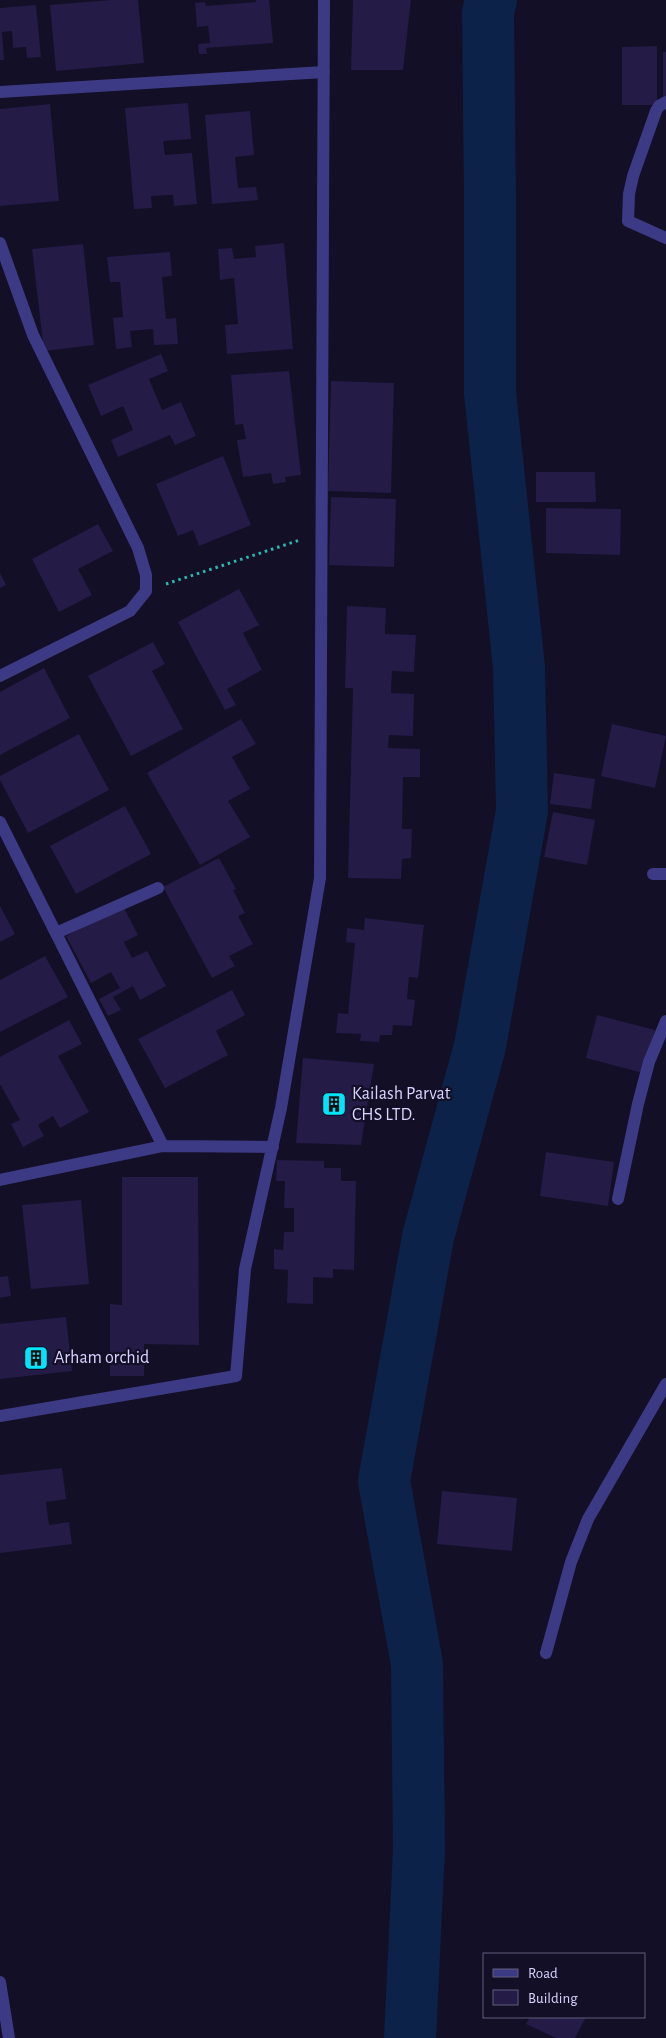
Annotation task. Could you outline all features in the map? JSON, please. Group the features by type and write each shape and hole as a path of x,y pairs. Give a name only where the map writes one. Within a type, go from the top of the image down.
{"street":[{"path":"0,1416 236,1376 245,1269 281,1108 320,878 324,0"},
{"path":"0,92 324,72"},
{"path":"666,102 659,106 656,111 633,176 629,194 628,221 666,238"},
{"path":"0,243 33,335 138,548 146,575 146,591 130,611 0,676"},
{"path":"0,822 163,1146"},
{"path":"653,874 666,874"},
{"path":"56,932 158,888"},
{"path":"618,1199 638,1104 650,1062 666,1021"},
{"path":"0,1180 163,1146 273,1147"},
{"path":"546,1653 571,1562 588,1518 666,1384"},
{"path":"0,1982 9,2038"}],"path":[{"path":"146,591 322,533"}],"building":[{"path":"111,0 138,0 144,63 56,71 50,5"},
{"path":"256,0 269,0 273,43 206,48 207,54 199,54 198,44 210,43 208,26 197,27 195,3 205,2 206,6 256,2"},
{"path":"353,0 411,0 403,70 351,70"},
{"path":"36,5 41,57 27,58 26,47 13,48 12,31 2,32 4,60 0,60 0,8"},
{"path":"657,46 657,105 622,105 622,47"},
{"path":"663,52 666,52 666,96 663,96"},
{"path":"188,103 191,139 163,141 165,155 192,153 197,204 174,206 173,195 151,196 152,208 134,209 125,108"},
{"path":"50,104 59,201 0,206 0,109"},
{"path":"250,111 254,155 235,157 238,188 256,187 258,200 212,204 205,115"},
{"path":"284,243 293,349 227,354 225,325 238,324 234,278 220,280 218,249 232,248 234,259 256,257 255,246"},
{"path":"83,244 94,345 44,351 32,249"},
{"path":"170,252 172,276 162,277 166,319 176,318 178,344 154,345 153,329 130,331 132,347 116,349 113,318 123,317 120,282 110,282 107,257"},
{"path":"161,354 168,371 149,379 162,410 181,402 196,436 175,445 170,435 118,457 111,440 133,430 123,406 101,416 88,385"},
{"path":"289,371 301,475 285,477 286,482 273,484 271,473 243,477 237,440 246,439 243,424 235,425 231,375"},
{"path":"331,381 394,383 391,493 328,491"},
{"path":"223,456 251,525 199,546 193,530 178,536 156,484"},
{"path":"536,472 595,472 596,502 536,502"},
{"path":"331,497 396,499 394,567 329,565"},
{"path":"546,508 621,509 620,555 546,553"},
{"path":"98,524 113,551 78,569 92,595 59,612 32,559"},
{"path":"0,573 6,585 0,588"},
{"path":"239,589 259,625 243,633 262,670 227,689 236,705 225,710 178,622"},
{"path":"347,606 386,608 385,634 416,635 414,672 392,671 391,693 414,694 413,736 389,735 388,748 420,749 420,777 403,777 402,829 412,829 411,858 402,859 401,879 348,878 353,688 345,688"},
{"path":"153,642 165,664 152,671 183,729 131,756 88,676"},
{"path":"44,668 70,718 0,755 0,692"},
{"path":"241,719 256,744 232,757 250,789 228,801 250,837 200,865 147,773"},
{"path":"612,724 666,736 655,788 601,776"},
{"path":"79,734 109,790 28,833 0,780 0,776"},
{"path":"554,773 595,779 591,809 550,804"},
{"path":"125,806 151,854 76,894 50,846"},
{"path":"553,812 595,820 587,865 544,857"},
{"path":"219,858 236,889 233,890 245,913 238,916 253,944 229,956 235,966 212,978 163,887"},
{"path":"0,906 15,934 0,942"},
{"path":"123,906 138,935 124,942 132,958 147,951 166,986 140,1000 133,986 113,997 121,1010 108,1016 99,999 120,988 111,972 91,983 66,936"},
{"path":"365,918 424,925 418,978 409,977 407,999 415,1000 412,1026 393,1025 392,1035 380,1035 379,1042 360,1041 361,1034 336,1033 338,1013 348,1014 355,943 346,942 347,928 364,930"},
{"path":"45,956 68,997 0,1032 0,980"},
{"path":"232,990 245,1015 216,1031 228,1055 165,1088 138,1039"},
{"path":"597,1015 655,1030 643,1073 586,1058"},
{"path":"69,1020 82,1044 58,1056 89,1112 60,1128 53,1116 38,1125 44,1136 23,1147 11,1124 20,1120 0,1084 0,1057"},
{"name":"Kailash Parvat CHS LTD.","path":"303,1058 374,1064 361,1145 296,1143"},
{"path":"546,1152 614,1162 608,1206 540,1196"},
{"path":"277,1160 324,1161 324,1168 341,1168 341,1181 356,1181 354,1270 333,1269 333,1278 313,1277 313,1304 287,1303 288,1270 274,1269 274,1249 283,1250 284,1232 294,1232 294,1208 284,1208 285,1181 276,1181"},
{"path":"122,1177 198,1177 199,1345 144,1344 144,1376 110,1376 110,1304 122,1305"},
{"path":"81,1200 89,1284 31,1289 22,1205"},
{"path":"8,1276 11,1296 0,1298 0,1277"},
{"name":"Arham orchid","path":"66,1317 72,1371 0,1379 0,1324"},
{"path":"62,1468 66,1499 46,1502 49,1525 69,1522 72,1544 0,1553 0,1475"},
{"path":"442,1491 517,1498 512,1551 437,1544"},
{"path":"529,2018 585,2018 575,2038 556,2038 526,2024"}],"waterway":[{"path":"410,2038 419,1849 417,1664 384,1481 428,1237 480,1046 522,811 519,667 490,393 488,13 491,0"}],"place":[{"name":"Kailash Parvat CHS LTD.","path":"334,1104"},
{"name":"Arham orchid","path":"36,1358"}]}
